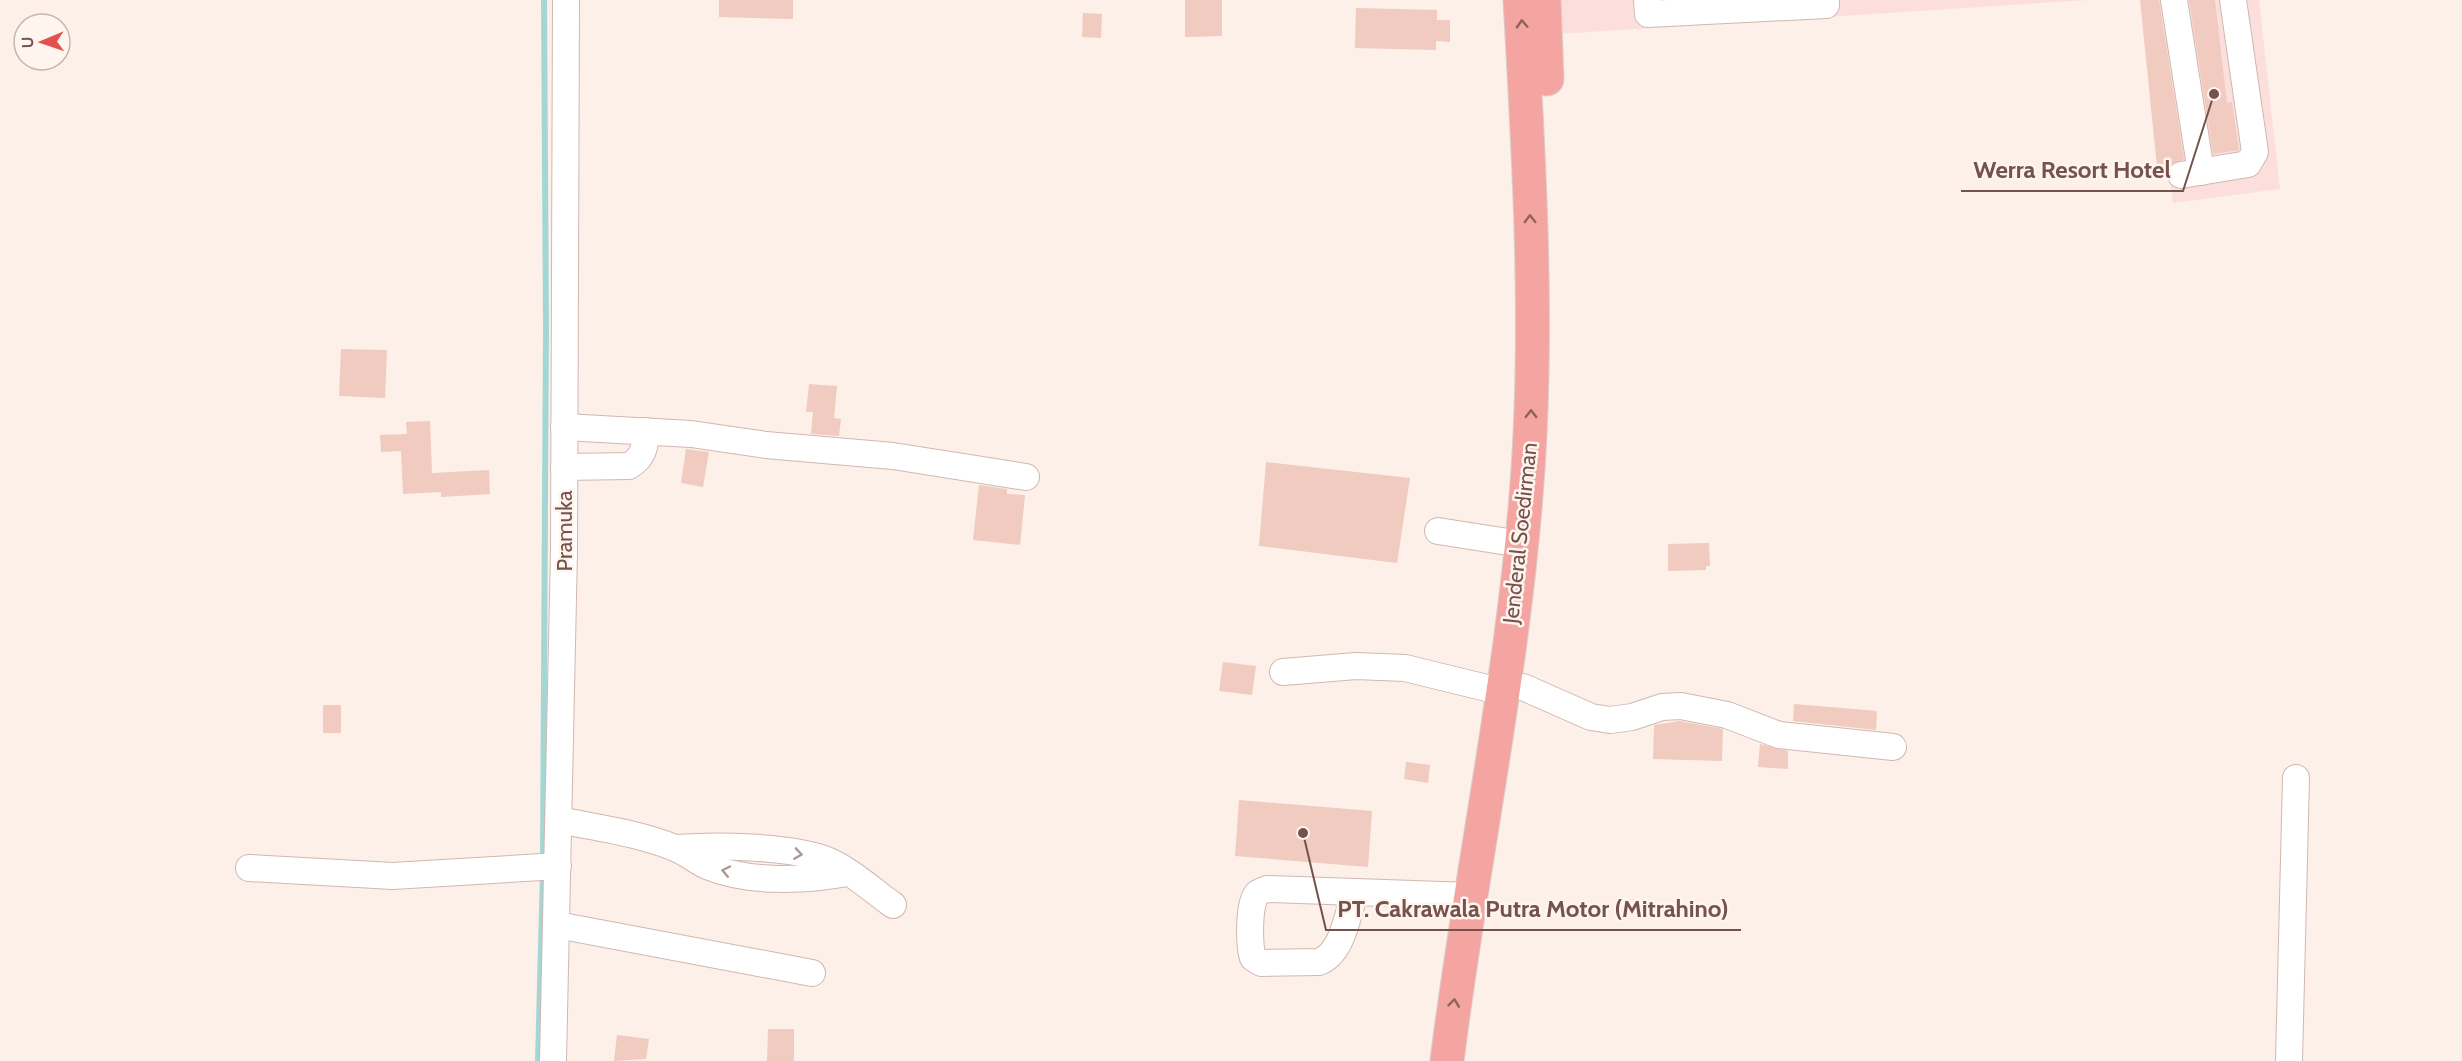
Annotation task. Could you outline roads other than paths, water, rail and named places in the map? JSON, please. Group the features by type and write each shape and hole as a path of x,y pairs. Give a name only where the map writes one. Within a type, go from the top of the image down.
{"highway":[{"name":"Jenderal Soedirman","path":"1469,1061 1513,690 1530,433 1530,182 1520,0"},
{"name":"Jenderal Soedirman","path":"1447,1061 1471,896 1540,570 1552,435 1551,182 1544,0"}],"street":[{"name":"Pramuka","path":"553,1061 564,467 566,0"},
{"path":"1647,0 1648,14 1826,5 1826,0"},
{"path":"2174,0 2191,173 2248,164 2255,152 2233,0"},
{"path":"564,428 646,431 893,456 1026,477"},
{"path":"564,467 629,466 638,460 645,448 646,431"},
{"path":"1438,531 1521,544"},
{"path":"1283,672 1356,666 1405,668 1513,690 1591,717 1610,720 1632,717 1662,707 1681,706 1727,715 1779,735 1893,747"},
{"path":"2289,1061 2296,778"},
{"path":"559,820 623,832 677,848 705,865 726,872 763,877 815,879 847,873"},
{"path":"677,848 715,845 825,859 893,905"},
{"path":"763,877 768,850"},
{"path":"249,868 393,876 558,866"},
{"path":"1355,892 1471,896"},
{"path":"556,925 812,973"}],"waterway":[{"path":"543,862 546,328 544,0"},
{"path":"538,1061 543,873"}],"place":[{"name":"Werra Resort Hotel","path":"2214,94"},
{"name":"PT. Cakrawala Putra Motor (Mitrahino)","path":"1303,833"}]}
